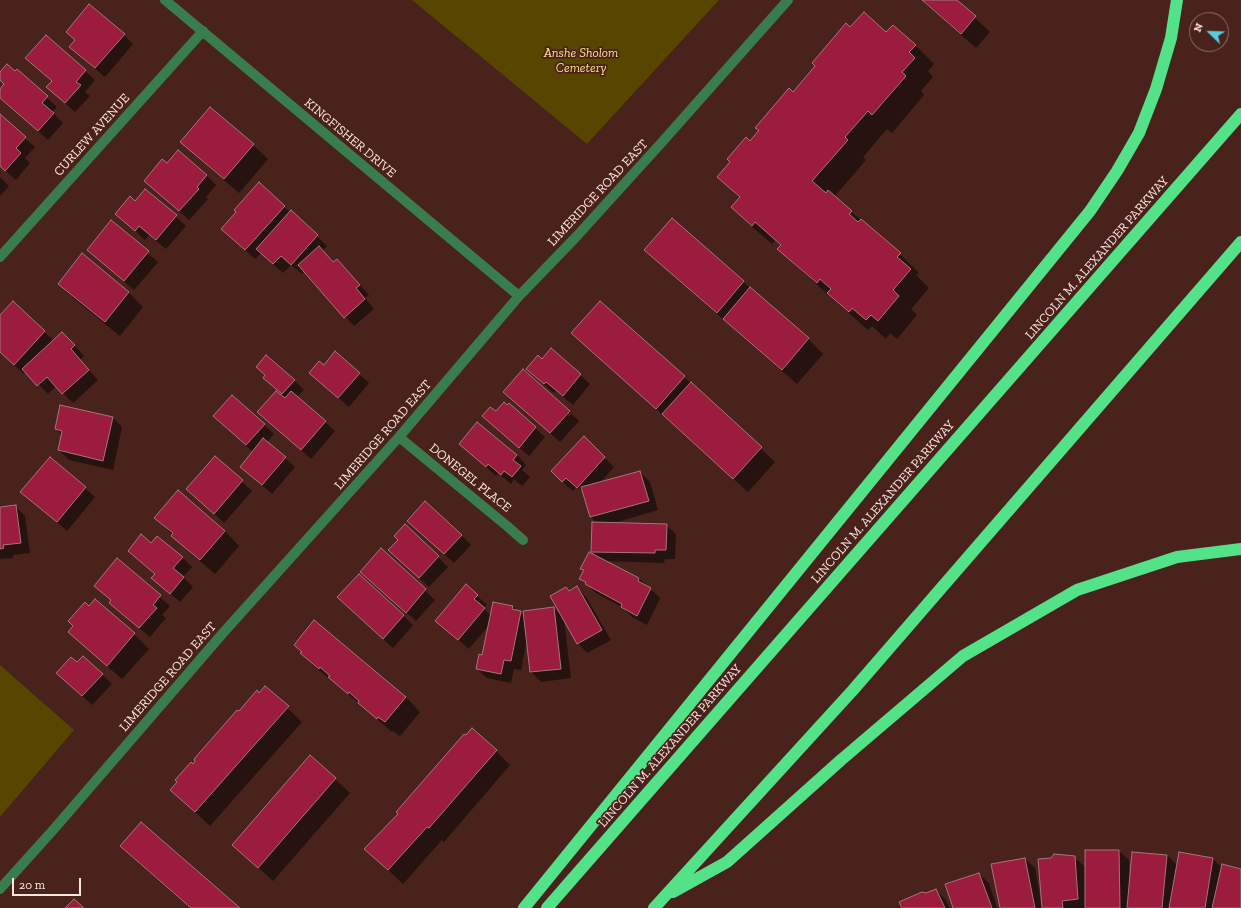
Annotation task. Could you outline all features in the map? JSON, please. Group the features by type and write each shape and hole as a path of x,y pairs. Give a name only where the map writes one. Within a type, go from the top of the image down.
{"highway":[{"path":"524,908 1090,212 1117,172 1139,133 1156,89 1171,38 1177,0"},
{"name":"LINCOLN M. ALEXANDER PARKWAY","path":"547,908 1241,114"},
{"path":"654,908 853,690 1241,242"},
{"path":"663,898 727,862 841,760 963,656 1077,590 1177,557 1241,549"}],"street":[{"name":"KINGFISHER DRIVE","path":"165,0 519,296"},
{"name":"LIMERIDGE ROAD EAST","path":"0,890 223,633 399,437 519,296 576,237 710,90 788,0"},
{"name":"CURLEW AVENUE","path":"0,257 203,31"},
{"name":"DONEGEL PLACE","path":"399,437 523,540"}],"green space":[{"name":"Anshe Sholom Cemetery","path":"412,0 719,0 587,144"},
{"path":"0,665 74,730 0,817"}],"building":[{"path":"922,0 957,0 976,16 961,34"},
{"path":"89,4 125,34 95,68 69,47 75,40 66,32"},
{"path":"864,12 886,32 893,25 916,45 909,52 915,58 902,72 906,76 872,115 868,111 845,137 848,140 812,181 826,193 828,190 852,211 849,214 858,222 861,219 901,253 897,257 911,269 893,290 899,296 878,321 871,315 866,320 852,308 849,312 827,293 831,289 820,279 817,283 777,249 781,245 755,222 752,226 731,207 740,197 717,177 730,162 727,159 746,137 750,141 759,130 755,128 789,88 793,92 815,66 812,63 846,23 850,27"},
{"path":"46,35 86,70 76,82 81,85 65,103 46,87 52,81 25,58"},
{"path":"7,64 15,71 17,69 48,96 42,103 54,113 38,131 0,98 0,89 4,84 0,80 0,72"},
{"path":"210,107 254,144 224,179 180,142"},
{"path":"0,114 26,137 16,148 21,153 5,171 0,166"},
{"path":"178,150 207,175 197,187 199,189 179,211 144,181 162,159 167,163"},
{"path":"259,182 285,206 245,250 221,229 236,212 234,210"},
{"path":"145,189 177,215 156,240 139,226 135,231 115,214 130,196 135,201"},
{"path":"291,210 318,235 291,265 281,256 273,264 256,249"},
{"path":"672,218 744,281 717,313 644,250"},
{"path":"111,220 149,251 124,281 87,250"},
{"path":"319,246 333,262 337,259 360,285 356,288 365,299 344,318 298,265"},
{"path":"82,253 129,292 105,322 58,284"},
{"path":"750,287 809,338 782,370 723,319"},
{"path":"13,301 45,331 14,365 0,352 0,315"},
{"path":"600,301 685,376 656,409 571,333"},
{"path":"62,332 75,345 71,349 89,370 62,394 47,377 37,386 22,369"},
{"path":"551,348 581,374 563,396 546,382 544,384 526,369 538,355 542,359"},
{"path":"335,351 360,373 338,398 309,373 319,361 324,365"},
{"path":"266,355 295,380 282,394 263,378 265,375 256,367"},
{"path":"523,369 570,411 550,433 503,392"},
{"path":"691,382 762,447 733,479 662,414"},
{"path":"276,391 285,398 291,391 326,421 301,450 257,412"},
{"path":"232,395 265,424 246,445 213,416"},
{"path":"504,402 507,405 509,403 536,427 519,448 482,416 490,407 496,411"},
{"path":"60,405 113,417 103,461 58,450 62,431 55,429"},
{"path":"477,422 517,455 513,460 521,466 512,477 504,471 501,475 488,464 486,467 459,444"},
{"path":"584,436 605,457 577,488 566,478 562,482 551,471"},
{"path":"263,438 286,457 262,485 240,467"},
{"path":"215,456 243,480 214,514 186,489"},
{"path":"50,457 86,487 57,522 20,492"},
{"path":"640,471 649,501 590,517 581,487"},
{"path":"178,490 225,531 200,560 171,536 173,533 154,518"},
{"path":"425,501 462,535 444,554 407,521"},
{"path":"16,505 21,543 3,545 4,548 0,549 0,507"},
{"path":"592,522 667,524 666,550 655,550 655,553 591,552"},
{"path":"405,524 439,556 419,578 388,550 398,540 394,536"},
{"path":"141,534 151,543 157,536 183,557 173,568 184,577 170,594 151,578 155,574 128,551"},
{"path":"381,548 426,589 406,613 360,572"},
{"path":"589,552 639,578 638,581 651,588 637,616 621,607 622,604 585,584 586,582 579,579 584,570 580,569"},
{"path":"117,558 161,595 153,605 157,608 139,628 109,603 111,600 94,586"},
{"path":"359,574 404,615 383,639 337,597"},
{"path":"466,584 478,595 474,599 485,608 458,640 435,621"},
{"path":"577,586 602,630 577,644 550,596 566,587 569,591"},
{"path":"95,599 135,633 107,666 68,632 73,626 68,621 85,602 89,606"},
{"path":"493,602 513,606 512,609 521,611 511,661 504,660 501,674 476,669 479,654 482,655"},
{"path":"554,607 561,669 530,672 523,611"},
{"path":"314,620 406,697 385,722 378,717 377,719 358,703 359,701 328,677 330,676 320,667 319,669 300,653 302,652 294,645"},
{"path":"83,656 103,674 82,696 56,673 71,657 77,662"},
{"path":"265,686 289,706 195,812 170,790 177,782 175,780 191,762 193,764 195,761 194,759 237,710 239,711 257,690 259,693"},
{"path":"472,728 497,750 429,828 427,827 388,870 364,849 398,814 396,812 464,734 466,735"},
{"path":"310,755 336,778 258,868 232,845"},
{"path":"141,822 240,908 191,908 120,846"},
{"path":"1085,850 1119,850 1120,908 1085,908"},
{"path":"1132,852 1167,855 1162,908 1127,908"},
{"path":"1179,852 1213,858 1205,908 1169,908"},
{"path":"1054,854 1075,856 1078,899 1062,901 1063,908 1042,908 1038,859 1051,858"},
{"path":"1025,858 1035,908 1000,908 991,864"},
{"path":"1222,864 1241,869 1241,908 1212,908"},
{"path":"979,873 992,908 953,908 945,884"},
{"path":"936,889 945,908 902,908 899,902 922,892 926,893"},
{"path":"74,899 84,908 65,908"}]}
